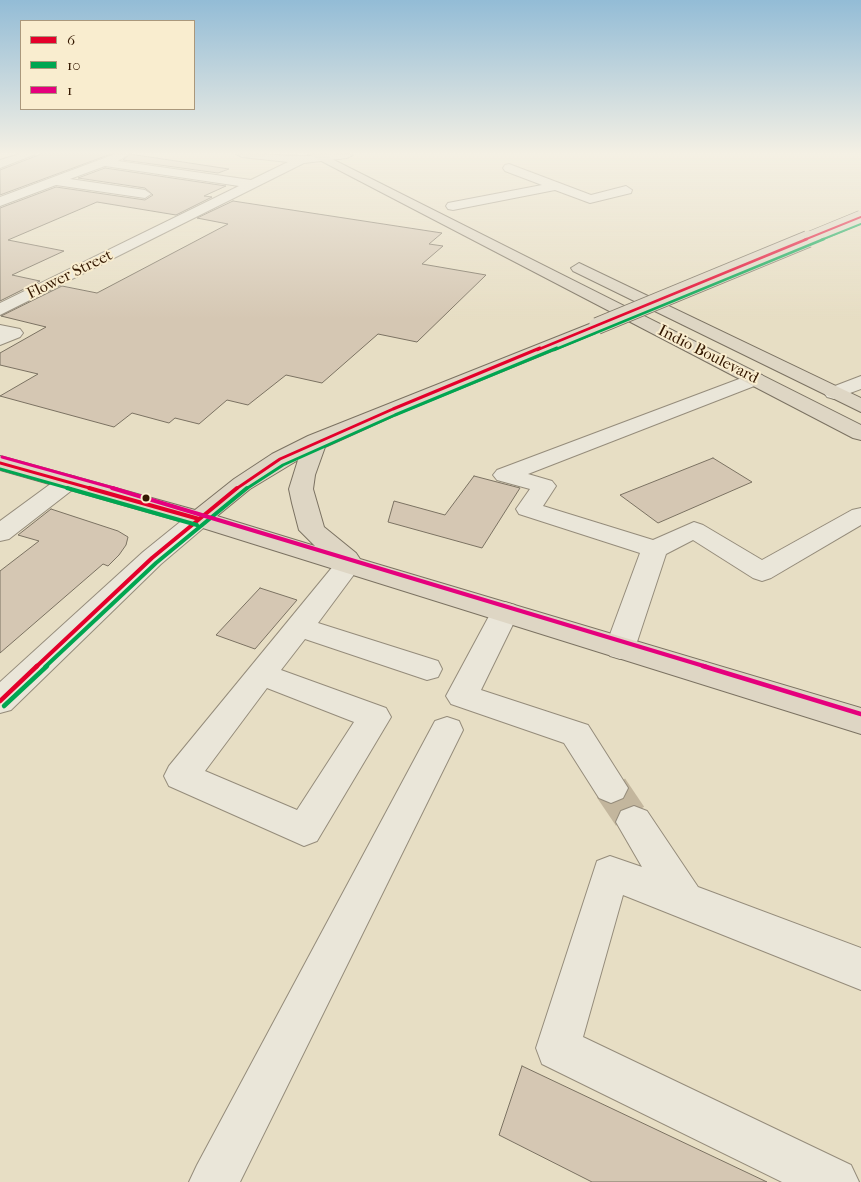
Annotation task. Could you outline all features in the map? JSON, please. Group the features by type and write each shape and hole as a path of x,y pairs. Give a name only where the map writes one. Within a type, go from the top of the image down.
{"main road":[{"name":"Indio Boulevard","path":"424,209 861,433"},
{"path":"429,209 478,228 500,233"},
{"path":"459,209 477,218"},
{"path":"199,520 242,484 280,459 316,442 861,217"},
{"name":"Indio Boulevard","path":"561,259 861,406"},
{"path":"316,442 308,458 301,489 312,530 354,566"},
{"path":"0,463 354,566 861,721"}],"street":[{"name":"Flower Street","path":"4,305 201,209"},
{"path":"0,330 14,333 0,340"},
{"path":"755,379 505,475 544,486 528,509 654,549 694,530 762,572 861,515"},
{"path":"834,392 861,382"},
{"path":"0,533 68,482"},
{"path":"0,701 152,558 199,520"},
{"path":"620,648 654,549"},
{"path":"261,674 375,717 304,830 181,776 261,674 299,627 354,566"},
{"path":"505,612 462,696 576,734 611,788"},
{"path":"299,627 427,669"},
{"path":"214,1182 447,730"},
{"path":"634,822 684,900"},
{"path":"834,1182 558,1048 610,873 861,969"}],"building":[{"path":"0,209 80,209 8,240 64,251 12,275 40,281 0,301"},
{"path":"141,209 188,209 176,215"},
{"path":"216,209 286,209 442,233 429,244 443,246 422,264 486,275 417,342 378,334 322,383 286,375 248,405 227,400 199,424 175,418 169,423 132,413 114,427 0,396 38,374 0,365 0,353 46,327 1,316 62,286 97,293 228,224 197,218"},
{"path":"713,458 752,482 658,523 620,495"},
{"path":"474,476 520,488 482,548 388,522 394,501 445,515"},
{"path":"51,509 118,531 128,537 126,545 108,566 103,564 0,653 0,571 39,541 18,535"},
{"path":"260,588 297,600 255,649 216,635"},
{"path":"522,1066 767,1182 592,1182 499,1135"}],"tunnel":[{"path":"611,788 634,822"}],"transit line":[{"name":"6","path":"0,701 152,558 242,484 280,459 393,409 861,217"},
{"name":"10","path":"4,706 156,563 246,489 283,465 395,415 861,224"},
{"name":"1","path":"2,457 201,513 861,714"},
{"name":"6","path":"0,463 199,519"},
{"name":"10","path":"0,469 197,525"}]}
